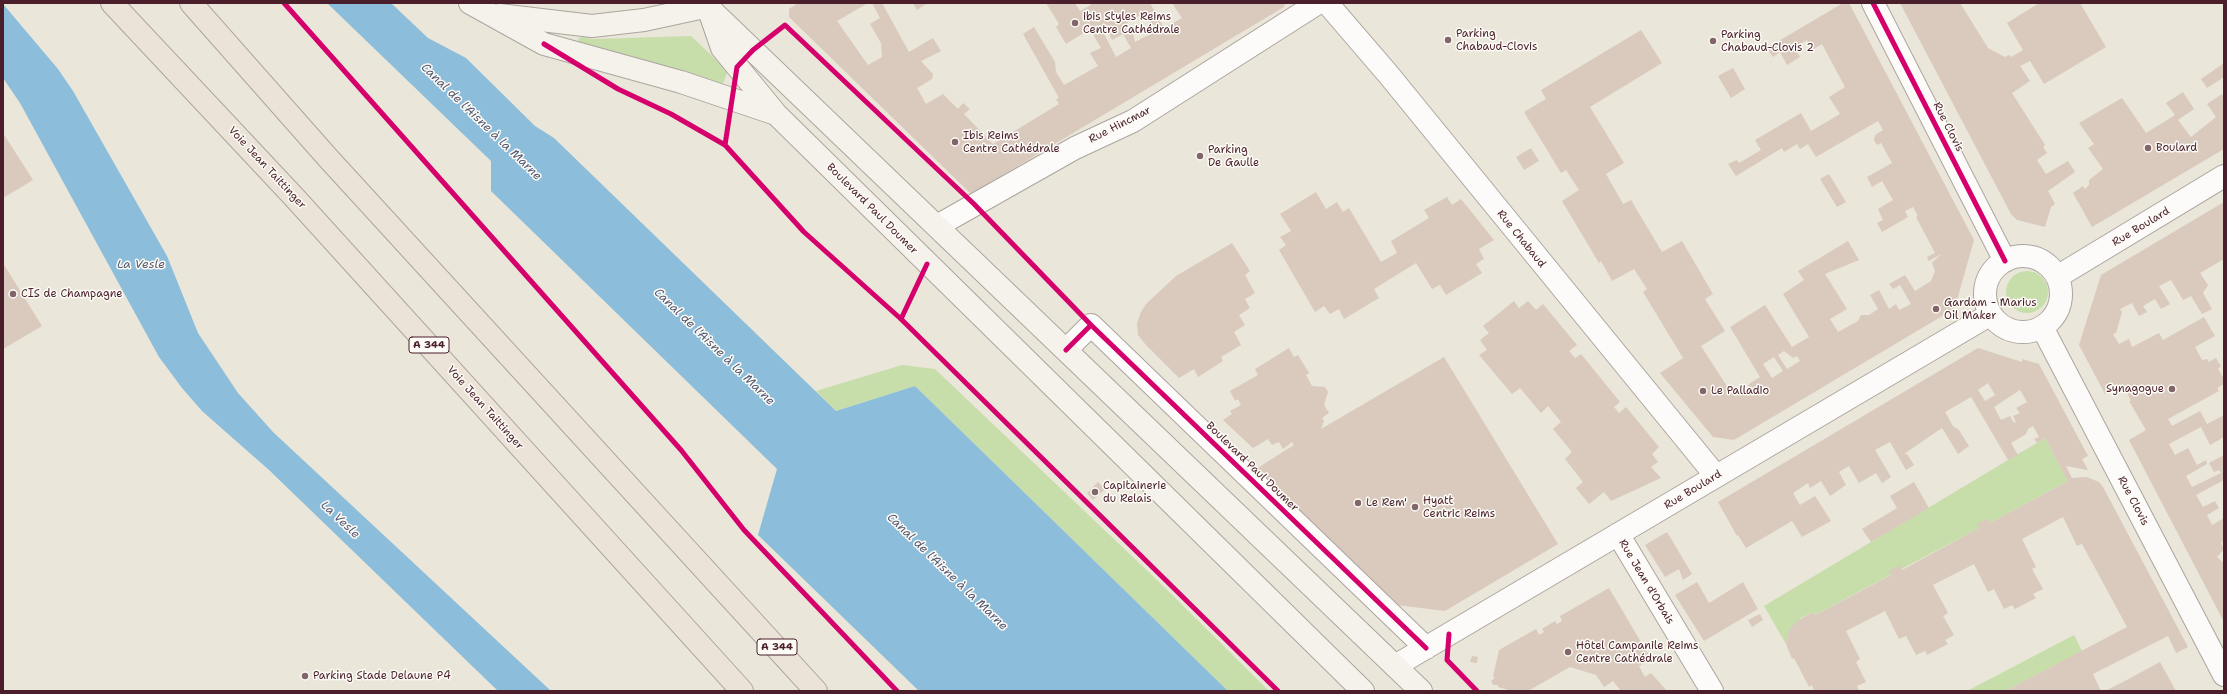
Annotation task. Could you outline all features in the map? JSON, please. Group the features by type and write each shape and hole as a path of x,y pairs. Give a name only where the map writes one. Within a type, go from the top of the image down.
{"highway":[{"name":"Voie Jean Taittinger","path":"112,3 294,197 742,691"},
{"name":"A 344","path":"191,3 333,164 816,691"}],"main road":[{"path":"705,4 1421,691"},
{"name":"Boulevard Paul Doumer","path":"479,9 592,26 644,20 705,4 722,48 776,114 1363,691"},
{"name":"Boulevard Paul Doumer","path":"479,9 544,44 681,82 776,114"}],"street":[{"name":"Rue Hincmar","path":"937,226 1075,148 1133,121 1318,3"},
{"name":"Rue Chabaud","path":"1326,3 1388,74 1716,476"},
{"name":"Rue Clovis","path":"1873,3 2005,261"},
{"name":"Rue Boulard","path":"2057,277 2224,176"},
{"path":"2016,257 2028,257 2040,260 2050,267 2057,277 2061,288 2061,299 2057,311 2051,320 2042,327 2019,332 2008,329 1998,323 1991,314 1986,299 1986,284 1990,275 2005,261 2016,257"},
{"name":"Rue Boulard","path":"1395,666 1991,314"},
{"name":"Boulevard Paul Doumer","path":"1066,350 1091,325 1426,648"},
{"name":"Rue Clovis","path":"2042,327 2224,675"},
{"name":"Rue Jean d'Orbais","path":"1618,534 1712,691"}],"green space":[{"path":"691,36 728,71 722,86 577,43 579,38 583,37 593,39"},
{"path":"2023,271 2031,271 2039,274 2045,280 2048,292 2045,304 2039,310 2031,313 2023,313 2015,310 2009,304 2006,296 2006,288 2009,280 2015,274"},
{"path":"902,365 935,369 1157,580 1269,691 1228,691 915,386 836,411 816,391"},
{"path":"2045,438 2068,481 1990,523 1988,519 1983,521 1979,528 1815,615 1813,612 1801,618 1789,630 1786,644 1764,606"},
{"path":"2074,635 2082,651 2005,691 1967,691"}],"water":[{"name":"Canal de l'Aisne à la Marne","path":"327,3 391,3 428,38 466,58 535,126 554,138 836,411 915,386 1228,691 919,691 758,535 777,469 491,191 491,161"},
{"name":"La Vesle","path":"3,4 58,69 73,91 167,256 198,333 238,393 273,432 551,691 498,691 269,470 202,411 182,388 159,357 20,103 3,78"}],"building":[{"path":"798,3 868,3 837,21 868,65 882,57 881,43 870,24 880,18 872,3 882,3 909,52 933,38 941,51 921,61 933,74 932,79 917,88 926,104 943,94 958,109 963,103 970,109 964,114 993,144 1059,104 1056,99 1059,98 1023,34 1034,27 1055,62 1056,72 1064,85 1098,66 1090,53 1101,48 1090,29 1066,44 1056,27 1059,24 1046,3 1075,3 1080,11 1094,3 1150,3 1164,28 1182,18 1172,3 1285,3 1284,7 971,194 789,17 789,9","holes":["1144,13 1150,24 1155,25 1158,30 1135,42 1133,33 1127,23","1104,25 1112,40 1123,34 1131,48 1116,57 1101,28"]},
{"path":"913,3 925,3 926,4 917,10"},
{"path":"1843,3 1849,3 1974,240 1954,309 1734,440 1713,437 1660,373 1683,358 1643,292 1647,289 1634,269 1612,281 1601,261 1599,263 1562,201 1579,190 1566,170 1561,173 1524,112 1546,99 1541,90 1641,30 1662,63 1590,107 1624,163 1606,174 1623,204 1631,200 1662,252 1682,241 1713,294 1705,299 1725,331 1701,346 1732,394 1736,396 1748,389 1749,384 1760,377 1730,327 1765,305 1792,347 1809,337 1783,294 1804,280 1798,271 1848,241 1859,260 1825,274 1847,309 1830,319 1838,332 1858,321 1861,315 1869,315 1878,309 1870,295 1879,290 1889,309 1896,304 1899,310 1911,304 1900,285 1893,289 1889,284 1905,275 1915,291 1931,281 1935,271 1932,263 1941,254 1929,261 1927,257 1935,253 1916,217 1918,216 1913,207 1905,211 1908,217 1882,232 1877,223 1883,220 1878,209 1893,200 1882,181 1872,187 1867,177 1892,163 1881,143 1877,145 1874,140 1875,135 1883,130 1878,121 1816,157 1808,144 1800,149 1797,144 1784,152 1782,148 1736,176 1728,164 1737,160 1739,163 1761,150 1755,140 1801,113 1811,131 1840,114 1829,97 1845,87 1822,44 1812,50 1807,40 1794,47 1800,57 1787,65 1780,52 1773,57 1767,48","holes":["1784,351 1793,358 1797,356 1800,361 1787,369 1778,355","1774,357 1783,371 1772,378 1763,364"]},
{"path":"1900,3 1960,3 1988,48 2005,57 2009,55 2011,57 2023,50 2007,23 2039,3 2080,3 2106,47 2044,84 2030,61 2020,66 2030,81 2012,93 2045,145 2043,147 2047,153 2037,160 2046,174 2068,161 2075,172 2048,191 2055,204 2051,207 2045,227 2017,220 2011,214"},
{"path":"2224,63 2224,77 2207,88 2201,79"},
{"path":"1733,68 1745,89 1731,98 1718,76"},
{"name":"Boulard","path":"2183,92 2194,109 2178,120 2191,137 2216,117 2207,104 2222,94 2224,98 2224,149 2092,227 2073,193 2083,186 2085,189 2089,185 2089,180 2103,169 2088,148 2094,144 2079,123 2122,98 2146,133 2175,115 2166,103"},
{"path":"3,133 33,180 3,198"},
{"path":"1531,148 1539,161 1524,170 1516,157"},
{"path":"1829,174 1846,202 1837,207 1820,179"},
{"path":"1316,192 1326,209 1337,202 1343,212 1349,208 1381,262 1397,253 1391,241 1429,218 1424,210 1447,197 1452,205 1461,199 1494,240 1479,249 1484,259 1476,264 1482,273 1446,295 1440,285 1432,289 1416,263 1374,289 1379,298 1344,319 1339,309 1330,314 1324,306 1315,312 1279,250 1286,245 1280,237 1291,231 1280,214"},
{"path":"2224,202 2224,259 2200,273 2208,285 2203,293 2212,309 2202,314 2191,296 2183,300 2171,280 2159,286 2170,304 2161,309 2155,299 2143,306 2147,312 2139,316 2132,303 2120,309 2122,312 2116,333 2113,334 2119,344 2129,339 2132,347 2159,333 2163,340 2204,317 2215,336 2195,347 2202,360 2207,359 2209,362 2216,358 2221,366 2218,369 2224,379 2224,384 2217,388 2219,391 2168,419 2172,426 2200,411 2207,424 2224,415 2224,437 2210,445 2201,427 2169,444 2175,455 2188,448 2197,465 2206,460 2207,464 2186,476 2192,487 2221,473 2219,470 2214,472 2209,463 2224,455 2224,480 2196,495 2203,507 2215,501 2219,508 2207,515 2212,525 2224,518 2224,540 2221,543 2224,549 2217,557 2224,563 2224,622 2129,440 2146,430 2129,401 2131,401 2123,385 2105,394 2079,345 2101,275"},
{"path":"1232,243 1250,271 1245,275 1255,293 1245,299 1250,308 1239,315 1245,325 1234,332 1241,345 1221,357 1223,361 1198,377 1194,369 1179,378 1138,335 1137,323 1141,312 1146,304 1176,276"},
{"name":"CIS de Champagne","path":"3,263 42,326 3,349"},
{"path":"1514,301 1519,308 1528,301 1536,310 1543,304 1577,345 1569,351 1575,358 1581,354 1620,402 1614,407 1619,413 1626,407 1659,447 1652,454 1658,462 1651,467 1661,478 1611,501 1604,492 1589,504 1576,488 1583,482 1565,459 1572,452 1553,429 1561,422 1548,406 1541,413 1520,388 1512,394 1479,355 1487,350 1480,340 1489,333 1483,326"},
{"name":"Hyatt Centric Reims","path":"1289,348 1294,357 1298,355 1309,373 1306,375 1312,386 1325,387 1328,392 1324,405 1329,413 1322,418 1324,421 1321,429 1444,357 1558,544 1445,611 1397,605 1256,469 1294,445 1292,442 1283,449 1279,442 1272,445 1268,439 1253,448 1223,420 1232,414 1230,411 1241,405 1238,399 1235,401 1230,391 1258,375 1255,369"},
{"path":"1978,348 2022,362 2022,359 2039,364 2088,456 2082,459 2088,470 2066,466 2072,478 2087,477 2099,482 2103,487 2188,647 2176,653 2168,636 2093,674 2101,691 2005,691 2127,627 2082,544 2077,546 2063,517 2022,539 2036,567 2032,569 2043,589 2033,594 2036,598 2015,609 2012,605 2004,609 1994,589 1988,592 1974,564 1933,585 1948,613 1943,616 1954,635 1945,640 1948,644 1927,655 1925,651 1916,655 1906,636 1899,639 1885,611 1846,631 1860,659 1856,662 1866,682 1857,686 1859,691 1814,691 1812,685 1809,687 1794,658 1792,659 1786,644 1789,630 1797,621 1813,612 1815,615 1891,575 1889,571 1900,565 1902,570 1979,528 1977,524 1988,519 1990,523 2068,481 2045,438 2037,443 2034,439 2039,437 2033,426 2028,429 2026,434 2011,443 2018,455 2008,460 1971,397 1945,412 1953,426 1959,430 1969,446 1958,454 1942,428 1904,454 1907,454 1914,465 1906,470 1890,442 1875,450 1891,477 1882,483 1876,473 1859,483 1849,466 1839,472 1846,485 1830,496 1821,481 1810,488 1808,483 1793,493 1800,505 1815,496 1831,521 1802,537 1792,521 1746,548 1738,535 1737,536 1718,502","holes":["1988,383 1995,395 1985,401 1978,390","2020,390 2027,402 2016,408 2020,413 2013,416 2016,422 2014,423 2010,416 2001,420 1994,407"]},
{"name":"Capitainerie du Relais","path":"1098,482 1105,489 1093,500 1087,493"},
{"path":"1914,482 1929,508 1871,542 1862,529 1897,508 1890,496"},
{"path":"1667,532 1692,574 1683,580 1679,569 1665,577 1645,545"},
{"path":"1697,582 1709,603 1743,582 1758,609 1704,641 1675,595"},
{"path":"1609,588 1651,659 1639,666 1642,672 1645,677 1651,673 1667,691 1621,691 1613,681 1604,687 1596,675 1570,667 1528,691 1512,691 1498,687 1498,685 1493,685 1491,681 1495,678 1493,677 1499,650 1536,629 1539,635 1544,632 1542,629 1555,621 1557,624 1562,621 1560,616"},
{"path":"1760,614 1763,620 1752,627 1748,620"},
{"path":"1472,656 1478,657 1477,663 1470,662"},
{"path":"2160,662 2176,691 2105,691 2123,682"}],"cycle path":[{"path":"284,3 681,450 744,530 897,691"},
{"path":"1873,3 2005,261"},
{"path":"725,145 737,67 753,50 785,25 974,204 1091,325"},
{"path":"544,44 618,89 671,114 725,145 804,232 901,319 1278,691"},
{"path":"901,319 927,264"},
{"path":"1066,350 1091,325 1426,648"},
{"path":"1449,634 1447,660 1477,691"}],"place":[{"name":"ibis Styles Reims Centre Cathédrale","path":"1075,23"},
{"name":"Parking Chabaud-Clovis","path":"1448,40"},
{"name":"Parking Chabaud-Clovis 2","path":"1713,41"},
{"name":"Ibis Reims Centre Cathédrale","path":"955,142"},
{"name":"Boulard","path":"2148,148"},
{"name":"Parking De Gaulle","path":"1200,156"},
{"name":"CIS de Champagne","path":"13,294"},
{"name":"Gardam - Marius Oil Maker","path":"1936,309"},
{"name":"Synagogue","path":"2172,389"},
{"name":"Le Palladio","path":"1703,391"},
{"name":"Capitainerie du Relais","path":"1095,492"},
{"name":"Le Rem'","path":"1358,503"},
{"name":"Hyatt Centric Reims","path":"1415,507"},
{"name":"Hôtel Campanile Reims Centre Cathédrale","path":"1568,652"},
{"name":"Parking Stade Delaune P4","path":"305,676"}]}
